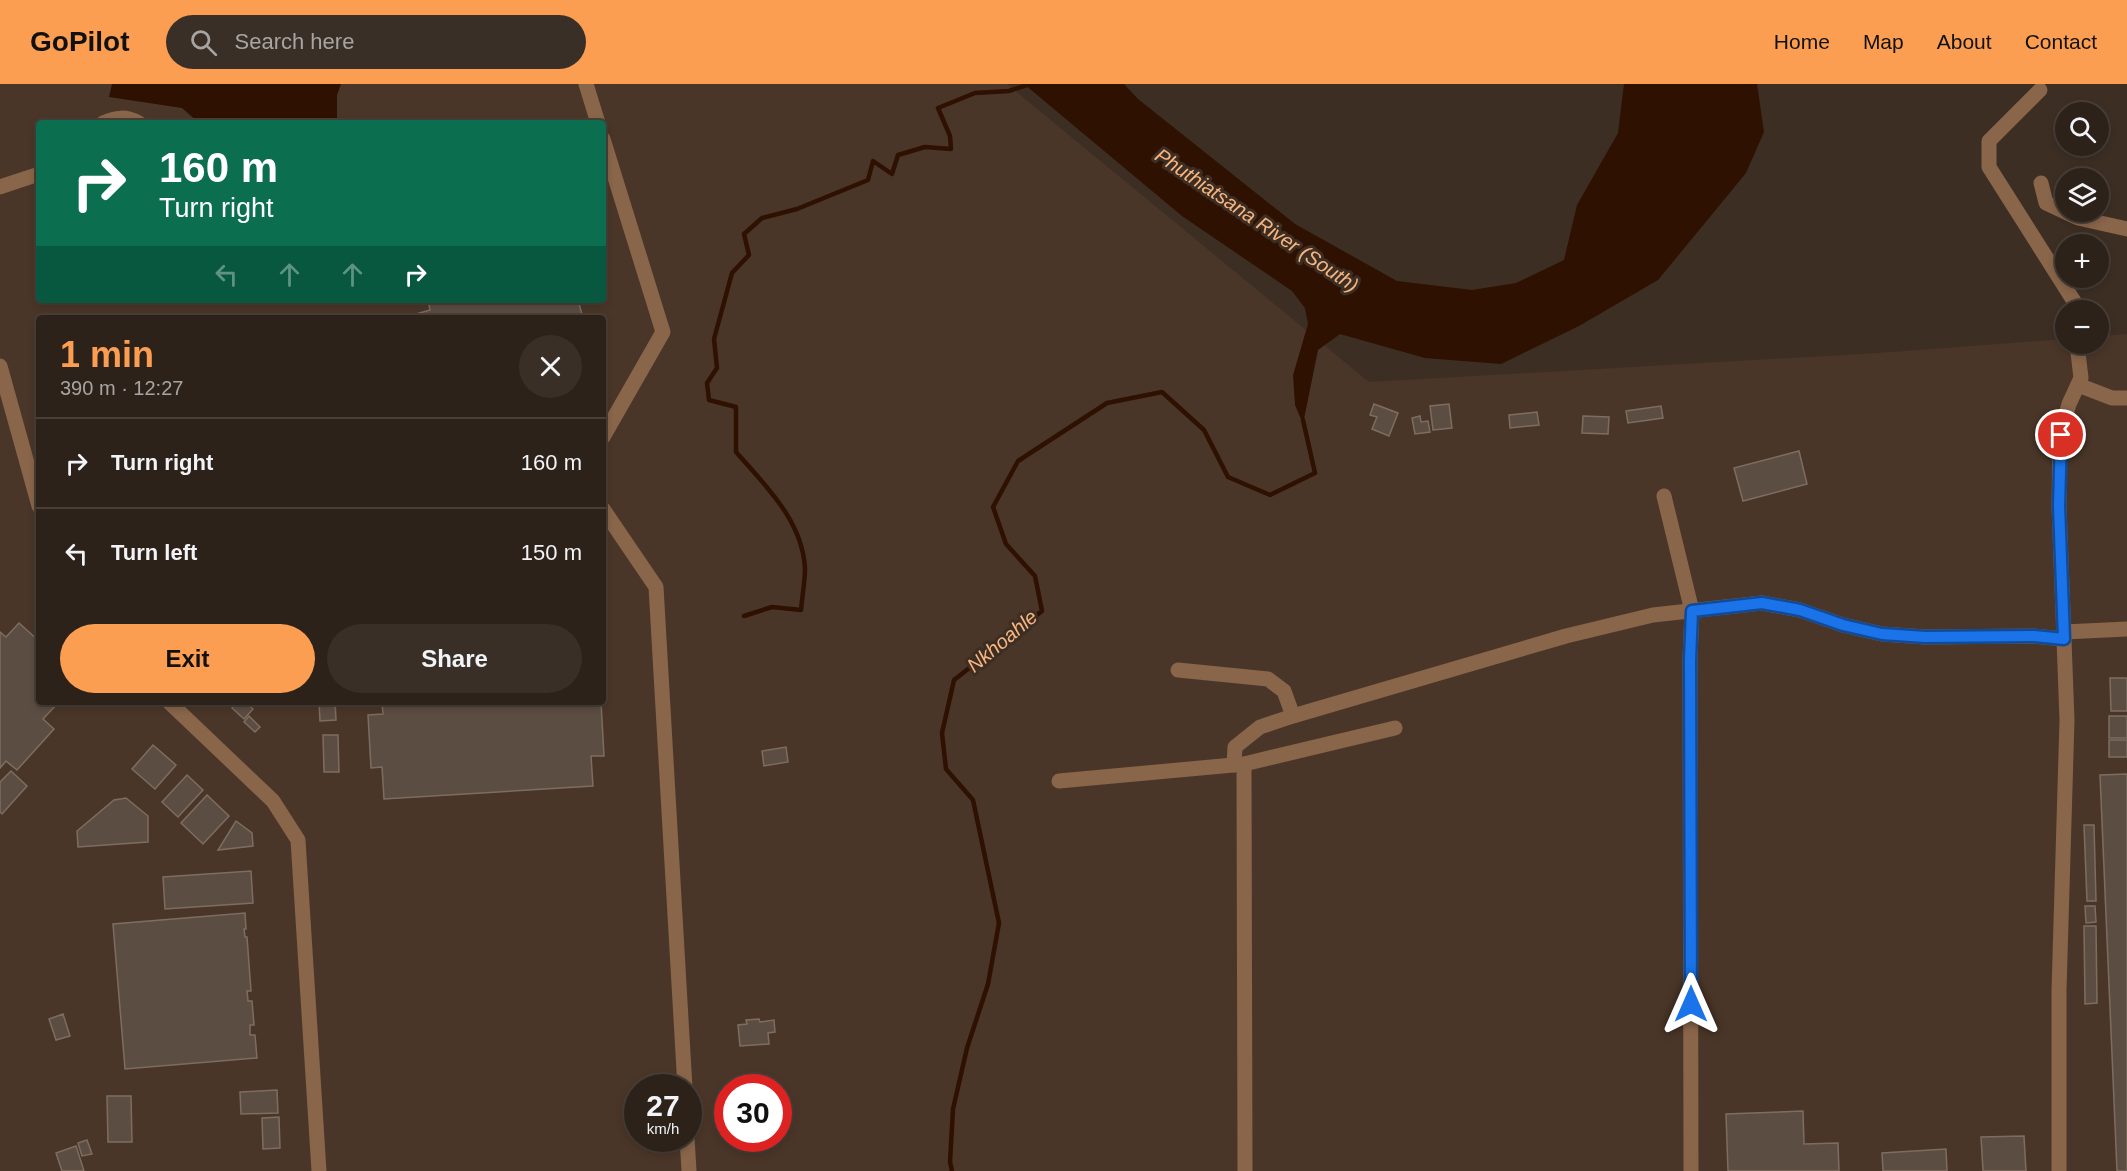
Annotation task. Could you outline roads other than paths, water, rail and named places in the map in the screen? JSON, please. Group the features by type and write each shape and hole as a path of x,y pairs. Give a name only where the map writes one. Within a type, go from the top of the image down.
{"street":[{"path":"586,84 597,120"},
{"path":"2040,90 1989,141 1989,167 2073,300"},
{"path":"108,120 122,117 130,120"},
{"path":"606,149 663,332 606,432"},
{"path":"0,187 36,175"},
{"path":"2041,183 2046,203 2078,218 2127,229"},
{"path":"2059,1171 2060,990 2067,720 2059,506 2061,435 2069,404 2081,378 2078,354"},
{"path":"1,376 36,496"},
{"path":"2078,385 2112,398 2127,398"},
{"path":"1664,496 1692,611 1690,660 1692,1171"},
{"path":"606,513 656,587 684,1074"},
{"path":"1245,1171 1239,764 1235,747 1260,728 1293,716 1566,636 1653,615 1762,603 1800,610 1843,625 1882,634 1925,637 2034,636 2127,629"},
{"path":"1178,670 1268,679 1284,691 1293,716"},
{"path":"172,705 273,801 298,840 319,1171"},
{"path":"1059,781 1239,764 1395,728"},
{"path":"688,1152 689,1171"}],"water":[{"path":"112,84 341,84 337,95 337,120 196,120 182,108 109,97"},
{"name":"Phuthiatsana River (South)","path":"1024,84 1124,84 1138,99 1295,224 1397,281 1472,290 1516,283 1564,260 1577,205 1618,133 1624,84 1757,84 1764,132 1746,173 1658,280 1579,326 1501,364 1425,358 1340,334 1318,350 1303,424 1295,405 1293,375 1308,324 1305,308 1292,291 1182,216"}],"waterway":[{"path":"744,616 772,607 801,610 805,579 803,552 790,520 770,491 736,452 736,407 709,400 707,383 717,368 714,339 732,273 749,255 744,234 762,218 797,209 868,180 873,161 892,174 898,155 925,147 951,149 950,136 938,108 975,93 1009,91 1030,84"},
{"name":"Nkhoahle","path":"952,1171 950,1162 953,1109 967,1048 988,984 999,923 973,800 946,769 942,733 954,680 1042,611 1035,576 1006,544 993,507 1018,461 1107,403 1162,392 1204,430 1228,477 1270,495 1315,473 1303,420"}]}
